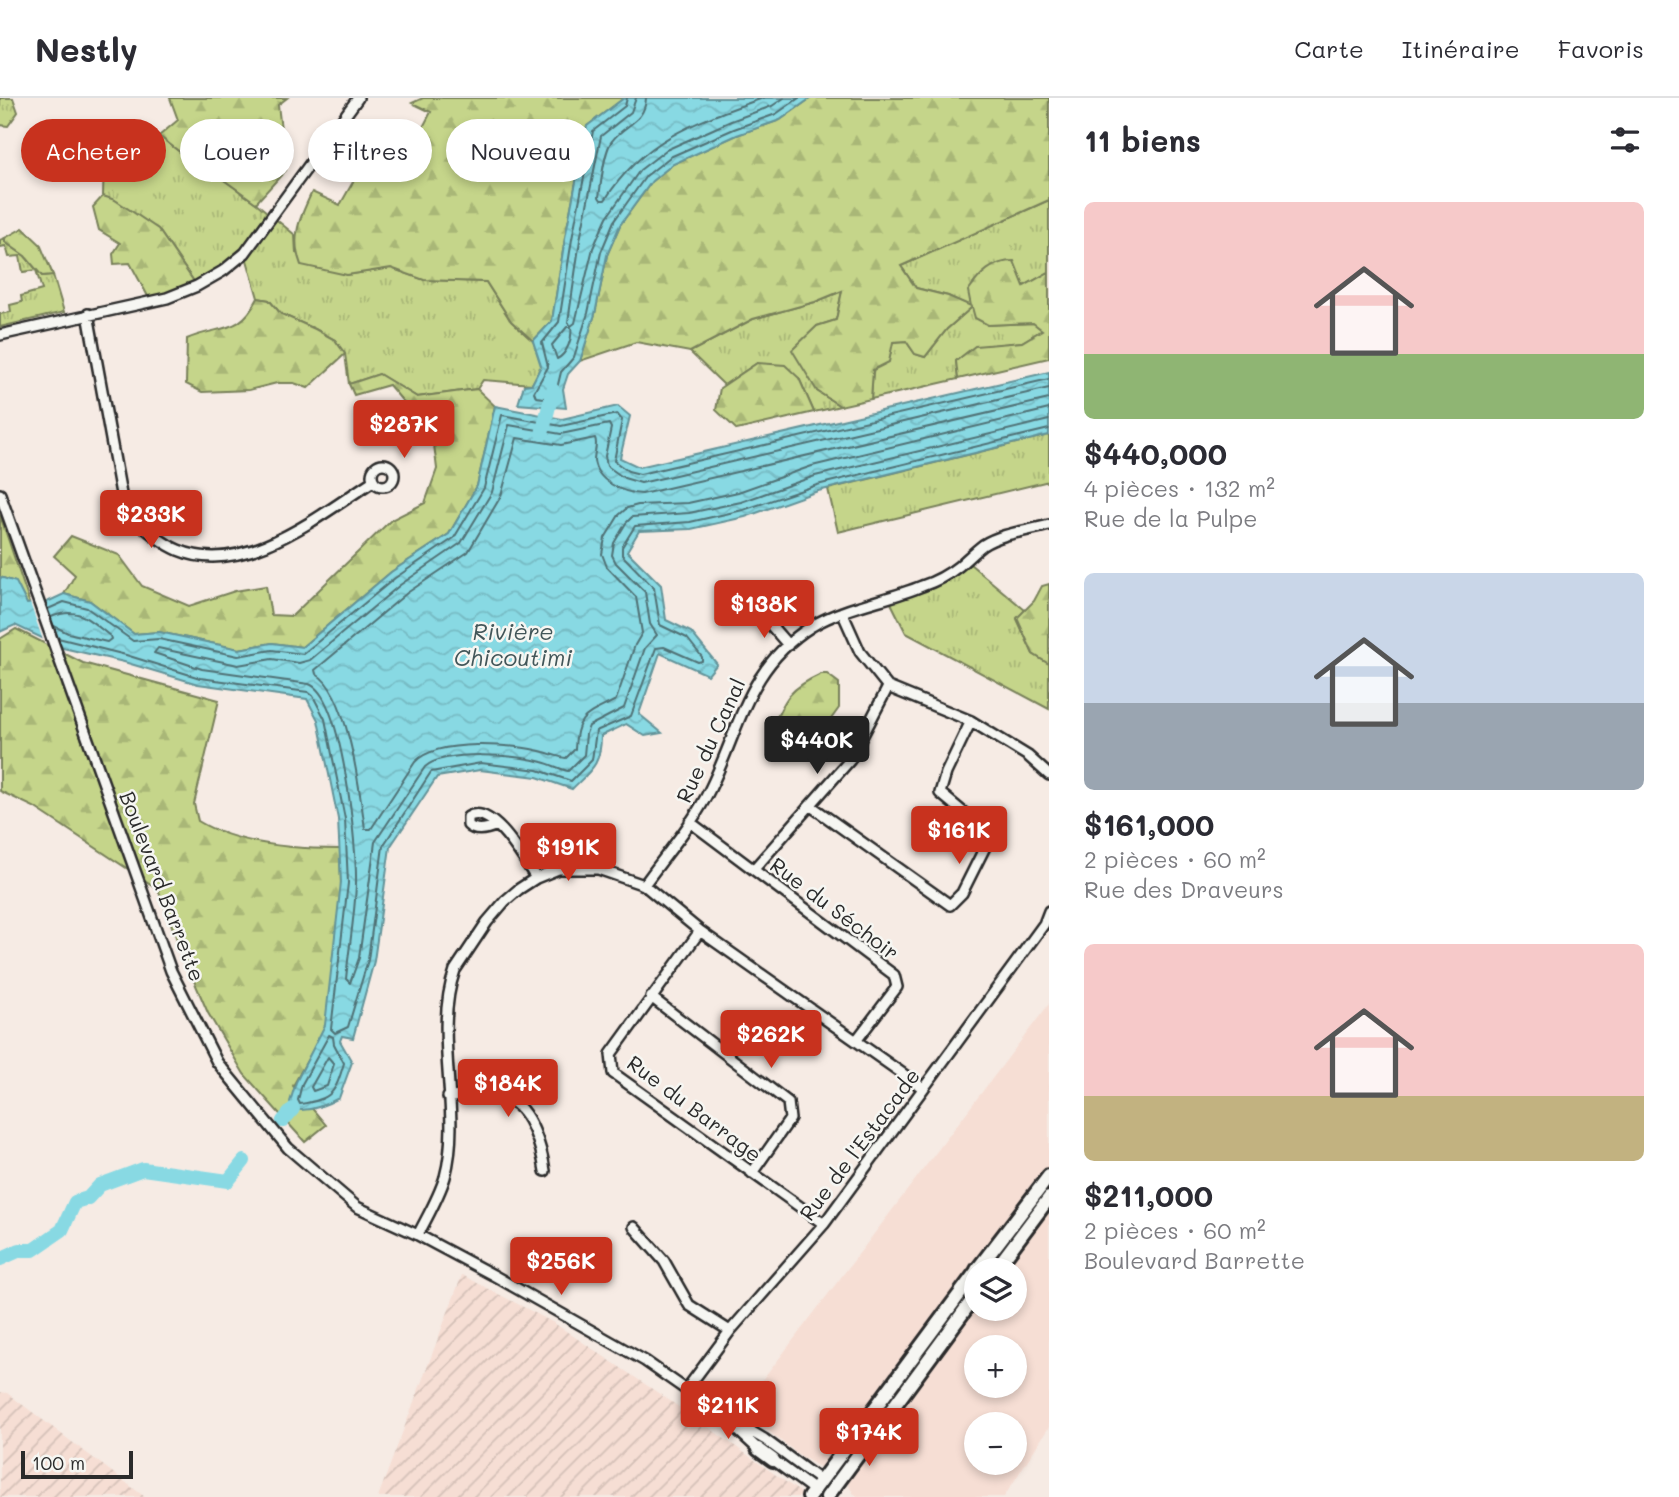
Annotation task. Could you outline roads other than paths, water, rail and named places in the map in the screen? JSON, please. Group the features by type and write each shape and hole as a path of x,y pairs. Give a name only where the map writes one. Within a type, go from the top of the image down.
{"main road":[{"path":"987,1258 1049,1175"},
{"path":"1004,1258 1049,1198"},
{"path":"824,1493 964,1290"},
{"path":"824,1493 964,1311"},
{"name":"Boulevard Barrette","path":"758,1449 773,1460"}],"street":[{"path":"0,335 167,298 197,286 223,271 244,253 358,98"},
{"path":"88,314 123,505 126,512 177,550 191,555 215,557 235,557 253,551 301,526 373,481"},
{"name":"Boulevard Barrette","path":"0,494 171,971 217,1062 288,1149 357,1207 418,1235 645,1362 718,1412 764,1439 824,1493"},
{"name":"Rue du Canal","path":"644,885 690,822 710,789 757,679 788,645 812,626 842,612 923,586 956,568 983,546 998,538 1049,525"},
{"path":"842,612 860,652 888,687 971,721 1028,756 1049,775"},
{"path":"762,615 788,645"},
{"path":"754,869 850,760 888,687"},
{"path":"811,806 950,905 962,893 986,845 982,828 940,793 946,773 971,721"},
{"name":"Rue du Séchoir","path":"690,822 894,975 897,987 856,1041"},
{"path":"497,825 536,878"},
{"path":"418,1235 445,1177 450,1125 447,1009 450,983 455,970 505,901 536,878 558,869 598,869 644,885 699,931 923,1088"},
{"name":"Rue de l'Estacade","path":"686,1390 730,1331 824,1224 1046,926 1049,911"},
{"name":"Rue du Barrage","path":"699,931 611,1054 612,1073 824,1224"},
{"path":"650,998 788,1102 790,1119 752,1173"},
{"path":"448,1097 484,1096 511,1100 529,1119 542,1153 545,1171"},
{"path":"634,1227 664,1261 689,1305 730,1331"},
{"name":"Boulevard Barrette","path":"718,1412 758,1449"},
{"name":"Boulevard Barrette","path":"773,1460 824,1493"}],"water":[{"path":"624,98 811,98 780,120 737,135 673,164 652,181 620,225 607,255 595,314 580,361 568,374 563,389 566,408 518,404 524,385 532,384 541,366 533,341 552,321 576,182 595,182 595,120"},
{"name":"Rivière Chicoutimi","path":"1049,372 1049,435 818,491 745,517 691,529 639,531 627,551 661,585 666,620 691,632 717,664 708,675 660,653 639,714 662,733 645,736 626,724 601,736 597,761 590,772 572,789 537,777 480,770 437,777 390,847 374,961 353,1038 342,1036 340,1041 352,1062 339,1098 311,1109 293,1109 290,1102 296,1082 325,1025 341,882 338,819 318,720 307,699 198,684 124,662 63,648 15,625 0,632 0,577 16,582 27,604 47,602 64,594 90,601 134,634 159,632 239,649 272,643 302,647 391,572 449,534 477,486 495,406 562,419 618,406 630,416 620,458 639,467"}],"waterway":[{"name":"Rivière Chicoutimi","path":"542,434 553,390"},
{"path":"283,1121 293,1109"},
{"path":"0,1259 20,1250 33,1250 62,1230 75,1202 88,1198 100,1185 143,1169 228,1181 244,1161"}]}
